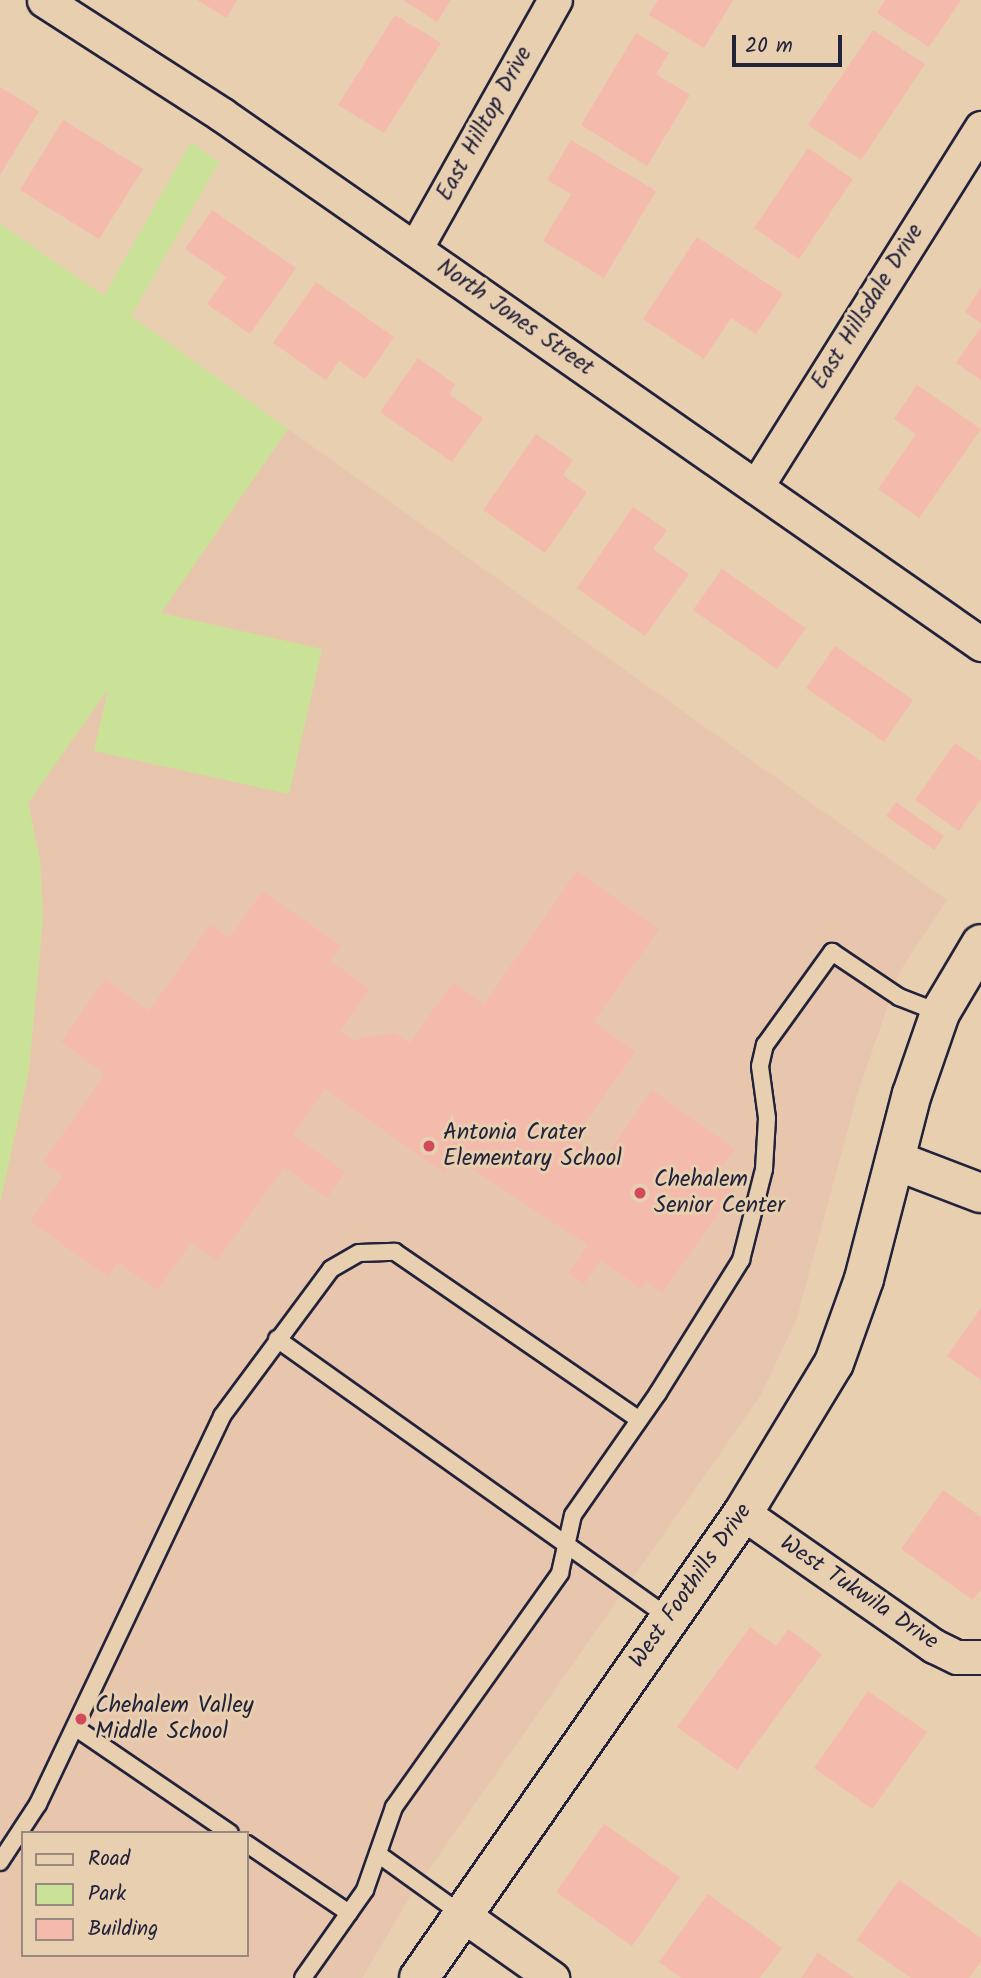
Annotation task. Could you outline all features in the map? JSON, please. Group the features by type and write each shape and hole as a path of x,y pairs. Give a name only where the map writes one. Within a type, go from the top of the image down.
{"street":[{"name":"North Jones Street","path":"44,0 221,114 981,644"},
{"name":"East Hilltop Drive","path":"415,249 555,0"},
{"name":"East Hillsdale Drive","path":"756,487 981,128"},
{"name":"West Foothills Drive","path":"419,1978 460,1913 743,1513 834,1363 864,1279 897,1161 912,1094 940,1013 981,944"},
{"path":"897,1161 981,1193"},
{"name":"West Tukwila Drive","path":"743,1513 934,1646 957,1657 981,1657"},
{"path":"460,1913 552,1978"}],"lane":[{"path":"303,1978 365,1890 394,1807 560,1573 573,1515 639,1420 741,1260 764,1169 767,1118 760,1066 765,1045 832,952 899,996 940,1013"},
{"path":"0,1862 38,1804 76,1728 222,1416 331,1269 359,1253 395,1252 639,1420"},
{"path":"277,1339 668,1618"},
{"path":"76,1728 227,1831"},
{"path":"248,1845 349,1913"},
{"path":"378,1854 460,1913"}],"shaded area":[{"name":"Antonia Crater Elementary School","path":"288,429 947,900 900,971 858,1092 797,1318 761,1395 411,1895 362,1978 0,1978 0,1203 29,1070 43,917 40,861 28,803"}],"green space":[{"path":"191,142 219,162 131,316 288,429 161,613 322,649 289,794 94,751 108,689 28,803 40,861 43,917 29,1070 0,1203 0,224 104,296"}],"building":[{"path":"197,0 237,0 227,18"},
{"path":"403,0 451,0 437,22"},
{"path":"658,0 733,0 704,48 649,15"},
{"path":"885,0 961,0 929,47 877,13"},
{"path":"395,15 441,43 384,133 338,105"},
{"path":"873,30 925,64 861,160 808,125"},
{"path":"636,33 669,53 656,74 690,95 647,166 581,125"},
{"path":"0,87 39,111 0,175"},
{"path":"63,120 143,169 99,239 20,190"},
{"path":"571,140 656,191 604,278 543,241 571,194 547,180"},
{"path":"808,148 853,179 799,259 754,228"},
{"path":"212,210 296,268 250,334 207,304 226,277 185,249"},
{"path":"697,237 783,294 756,334 731,318 704,359 643,319"},
{"path":"316,282 394,337 365,379 339,361 326,380 273,343"},
{"path":"981,287 981,323 965,312"},
{"path":"981,327 981,380 956,363"},
{"path":"418,358 455,384 449,394 483,418 452,462 380,412"},
{"path":"917,385 981,429 919,518 878,489 916,434 894,419"},
{"path":"536,434 573,460 563,475 587,492 545,553 483,510"},
{"path":"633,507 667,530 653,549 689,574 645,636 577,588"},
{"path":"722,569 806,628 777,669 693,610"},
{"path":"835,646 913,700 884,742 806,688"},
{"path":"955,743 981,761 981,799 959,831 915,800"},
{"path":"896,802 944,836 934,850 886,816"},
{"path":"577,871 659,929 594,1022 635,1052 573,1140 603,1160 652,1090 735,1149 715,1176 735,1190 662,1293 646,1281 641,1289 600,1260 584,1284 568,1273 588,1245 455,1158 444,1173 325,1089 293,1135 345,1172 327,1198 284,1167 217,1261 191,1243 157,1290 118,1262 108,1277 30,1221 63,1175 43,1162 105,1074 61,1042 105,979 149,1011 210,925 229,938 263,891 341,946 330,961 370,989 340,1031 357,1042 360,1038 395,1033 410,1043 453,982 484,1004"},
{"path":"981,1308 981,1380 947,1356"},
{"path":"943,1490 981,1517 981,1589 973,1600 901,1549"},
{"path":"750,1627 776,1646 788,1629 822,1654 737,1770 677,1727"},
{"path":"868,1691 927,1732 872,1809 814,1768"},
{"path":"604,1824 680,1877 632,1946 556,1892"},
{"path":"899,1880 981,1938 981,1961 969,1978 911,1978 857,1940"},
{"path":"708,1894 782,1948 760,1978 681,1978 659,1962"},
{"path":"818,1953 854,1978 801,1978"}],"place":[{"name":"Antonia Crater Elementary School","path":"429,1146"},
{"name":"Chehalem Senior Center","path":"640,1193"},
{"name":"Chehalem Valley Middle School","path":"81,1719"}]}
